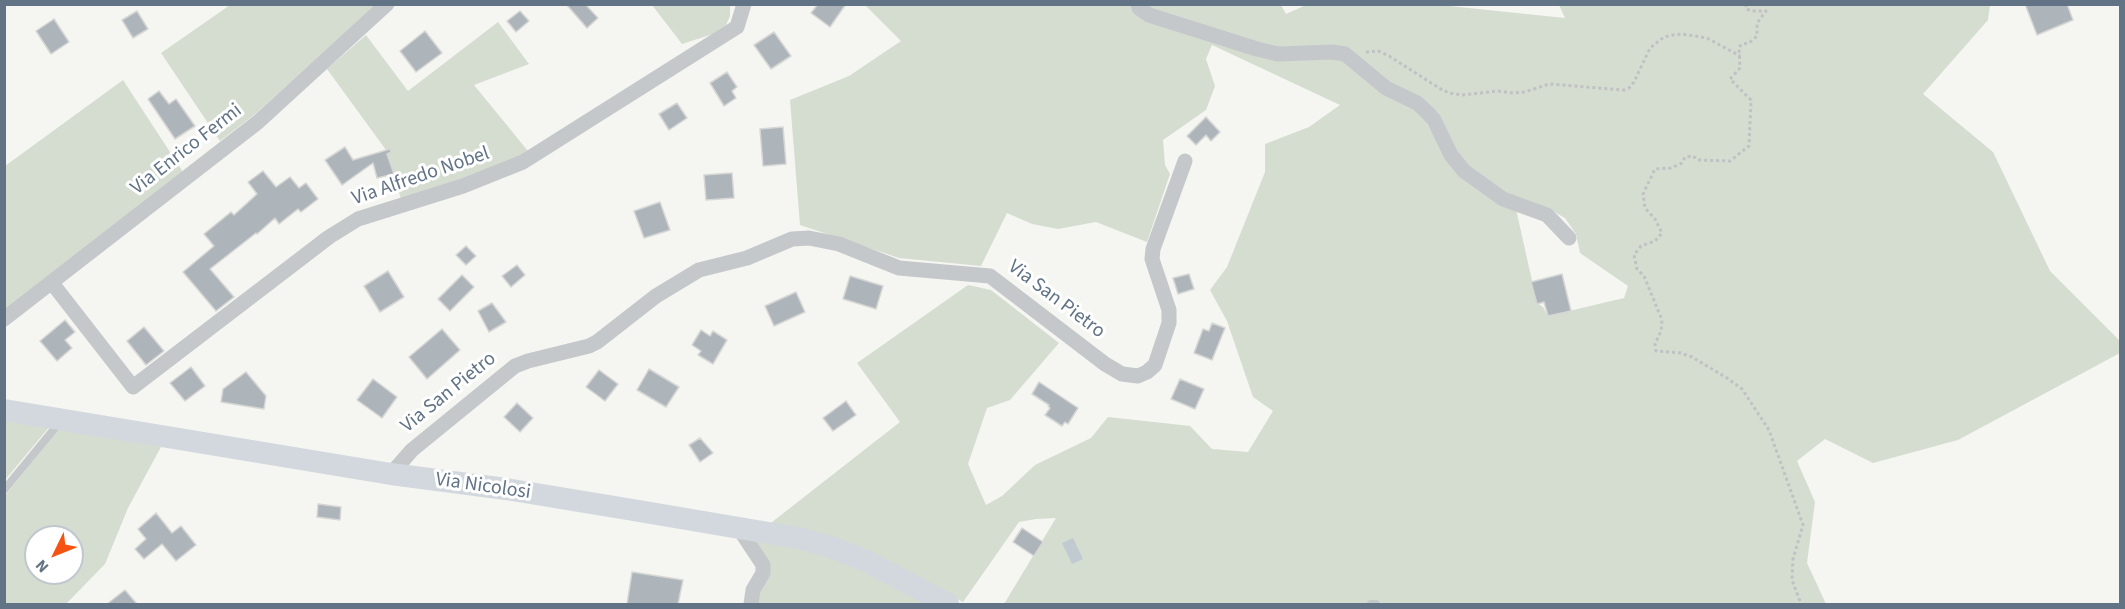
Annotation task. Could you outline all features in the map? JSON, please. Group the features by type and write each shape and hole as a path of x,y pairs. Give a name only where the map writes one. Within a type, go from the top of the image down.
{"main road":[{"name":"Via Nicolosi","path":"4,410 391,474 506,489 738,527 831,547 868,562 948,604"}],"street":[{"name":"Via Enrico Fermi","path":"4,319 258,122 387,4"},
{"name":"Via Alfredo Nobel","path":"52,283 133,387 329,237 358,219 463,186 523,162 737,27 744,4"},
{"path":"1138,4 1139,8 1149,15 1257,49 1278,54 1332,52 1345,54 1386,88 1417,104 1427,112 1434,120 1451,155 1464,171 1503,199 1547,215 1569,238"},
{"name":"Via San Pietro","path":"391,474 412,450 515,366 589,346 656,296 699,270 747,258 792,239 809,238 839,244 899,268 990,276 1105,364 1122,374 1137,376 1147,372 1155,365 1169,323 1170,310 1152,259 1153,249 1185,161"},
{"path":"738,527 763,565 763,573 753,590 751,604"}],"lane":[{"path":"4,490 62,420"},
{"path":"1371,604 1376,604"}],"path":[{"path":"1746,4 1746,9 1766,11 1757,23 1757,36 1749,43 1739,47 1740,68 1730,79 1751,100 1749,146 1730,161 1698,160 1693,156 1685,157 1682,163 1671,168 1655,169 1642,194 1645,208 1655,219 1662,233 1655,241 1641,246 1634,255 1637,269 1644,276 1662,320 1661,331 1655,344 1656,351 1681,353 1692,357 1727,378 1742,389 1770,430 1803,525 1793,559 1792,580 1801,604"},
{"path":"1350,58 1368,51 1378,51 1439,88 1449,93 1462,95 1498,91 1525,92 1549,84 1624,90 1634,82 1650,48 1664,37 1673,35 1707,38 1740,56"}],"shaded area":[{"path":"1430,4 1565,18 1559,5 1990,5 1988,20 1923,94 1993,152 2050,271 2120,341 2120,353 1958,440 1873,463 1825,439 1797,461 1815,502 1807,563 1826,604 1004,604 1056,518 1019,522 963,602 845,541 817,533 767,526 900,422 857,363 968,285 991,290 1059,343 1010,400 987,408 968,464 986,505 1002,496 1035,465 1091,438 1108,417 1190,426 1212,449 1248,452 1273,411 1253,397 1227,321 1210,290 1227,267 1265,172 1265,144 1309,127 1340,105 1212,45 1206,59 1215,86 1206,110 1163,140 1165,165 1170,174 1147,242 1096,222 1058,229 1032,224 1007,213 981,266 899,258 800,225 790,100 849,76 901,41 865,5 1131,5 1148,18 1278,58 1331,56 1343,58 1383,92 1408,103 1422,115 1446,156 1466,177 1516,209 1537,303 1543,307 1548,316 1624,298 1628,286 1580,253 1576,234 1565,218 1549,209 1509,196 1482,180 1456,155 1437,118 1421,100 1385,82 1347,51 1329,48 1277,50 1147,8 1145,5 1281,5 1286,14 1306,5"},
{"path":"230,5 376,5 254,115 220,141 161,53"},
{"path":"652,5 730,5 730,16 726,25 713,34 682,44"},
{"path":"498,22 529,64 474,85 528,151 511,163 401,199 386,150 327,69 366,35 408,91"},
{"path":"123,80 183,172 5,309 5,166"},
{"path":"5,418 51,425 5,480"},
{"path":"60,427 162,445 128,508 105,564 66,604 5,604 4,497"},
{"path":"751,537 831,556 931,604 756,604 764,582"},
{"path":"1073,538 1083,559 1072,564 1062,543"}],"building":[{"path":"566,4 585,4 598,18 587,28"},
{"path":"818,4 846,4 830,27 811,13"},
{"path":"2025,4 2067,4 2073,20 2037,35"},
{"path":"137,11 148,29 133,38 122,20"},
{"path":"520,11 529,21 516,32 507,21"},
{"path":"54,19 69,42 51,54 36,31"},
{"path":"425,31 442,53 416,72 400,51"},
{"path":"774,32 791,56 771,69 754,45"},
{"path":"727,72 737,87 732,91 736,98 724,106 710,83"},
{"path":"159,91 169,104 176,99 195,126 175,139 148,99"},
{"path":"677,103 687,118 669,130 659,114"},
{"path":"1206,117 1220,132 1211,141 1206,135 1196,145 1187,136"},
{"path":"783,127 786,164 763,166 760,129"},
{"path":"345,147 353,160 390,149 391,152 387,154 394,174 377,178 373,163 342,185 325,160"},
{"path":"263,171 276,187 290,177 299,188 306,183 318,199 301,212 298,209 279,224 275,218 210,269 234,297 216,311 183,272 214,246 204,234 231,212 234,215 257,194 248,182"},
{"path":"732,173 734,198 706,200 704,175"},
{"path":"660,202 670,230 644,238 634,211"},
{"path":"466,246 476,256 466,265 456,255"},
{"path":"517,265 525,275 511,287 502,276"},
{"path":"388,271 404,297 380,312 364,286"},
{"path":"1189,274 1194,289 1178,294 1173,278"},
{"path":"1562,274 1571,311 1548,316 1544,302 1537,304 1531,282"},
{"path":"462,275 474,287 450,311 438,299"},
{"path":"850,276 883,286 876,309 843,299"},
{"path":"796,292 805,312 774,326 765,306"},
{"path":"492,303 506,322 489,332 478,311"},
{"path":"65,320 75,332 65,340 72,348 57,361 40,341"},
{"path":"1212,323 1225,328 1212,360 1194,353 1203,329 1209,331"},
{"path":"144,327 164,351 146,365 127,341"},
{"path":"442,329 460,350 427,379 409,357"},
{"path":"701,330 710,336 713,331 727,340 713,364 698,355 701,351 692,345"},
{"path":"191,367 205,386 185,401 170,383"},
{"path":"649,369 679,387 666,407 637,390"},
{"path":"599,370 618,384 605,401 586,387"},
{"path":"246,372 266,396 264,409 221,402 223,389"},
{"path":"373,379 397,397 382,418 357,400"},
{"path":"1180,379 1204,389 1195,409 1171,399"},
{"path":"1039,382 1078,408 1068,424 1065,422 1062,426 1045,415 1050,408 1049,405 1032,394"},
{"path":"846,401 856,415 833,431 823,418"},
{"path":"517,403 533,418 520,432 504,417"},
{"path":"700,438 713,453 700,462 689,445"},
{"path":"318,504 341,507 340,520 317,517"},
{"path":"156,513 172,533 181,526 196,545 176,561 162,544 144,559 135,549 146,539 138,529"},
{"path":"1022,528 1043,542 1034,556 1013,542"},
{"path":"632,572 683,580 678,604 627,604"},
{"path":"125,590 137,604 107,604"}]}
